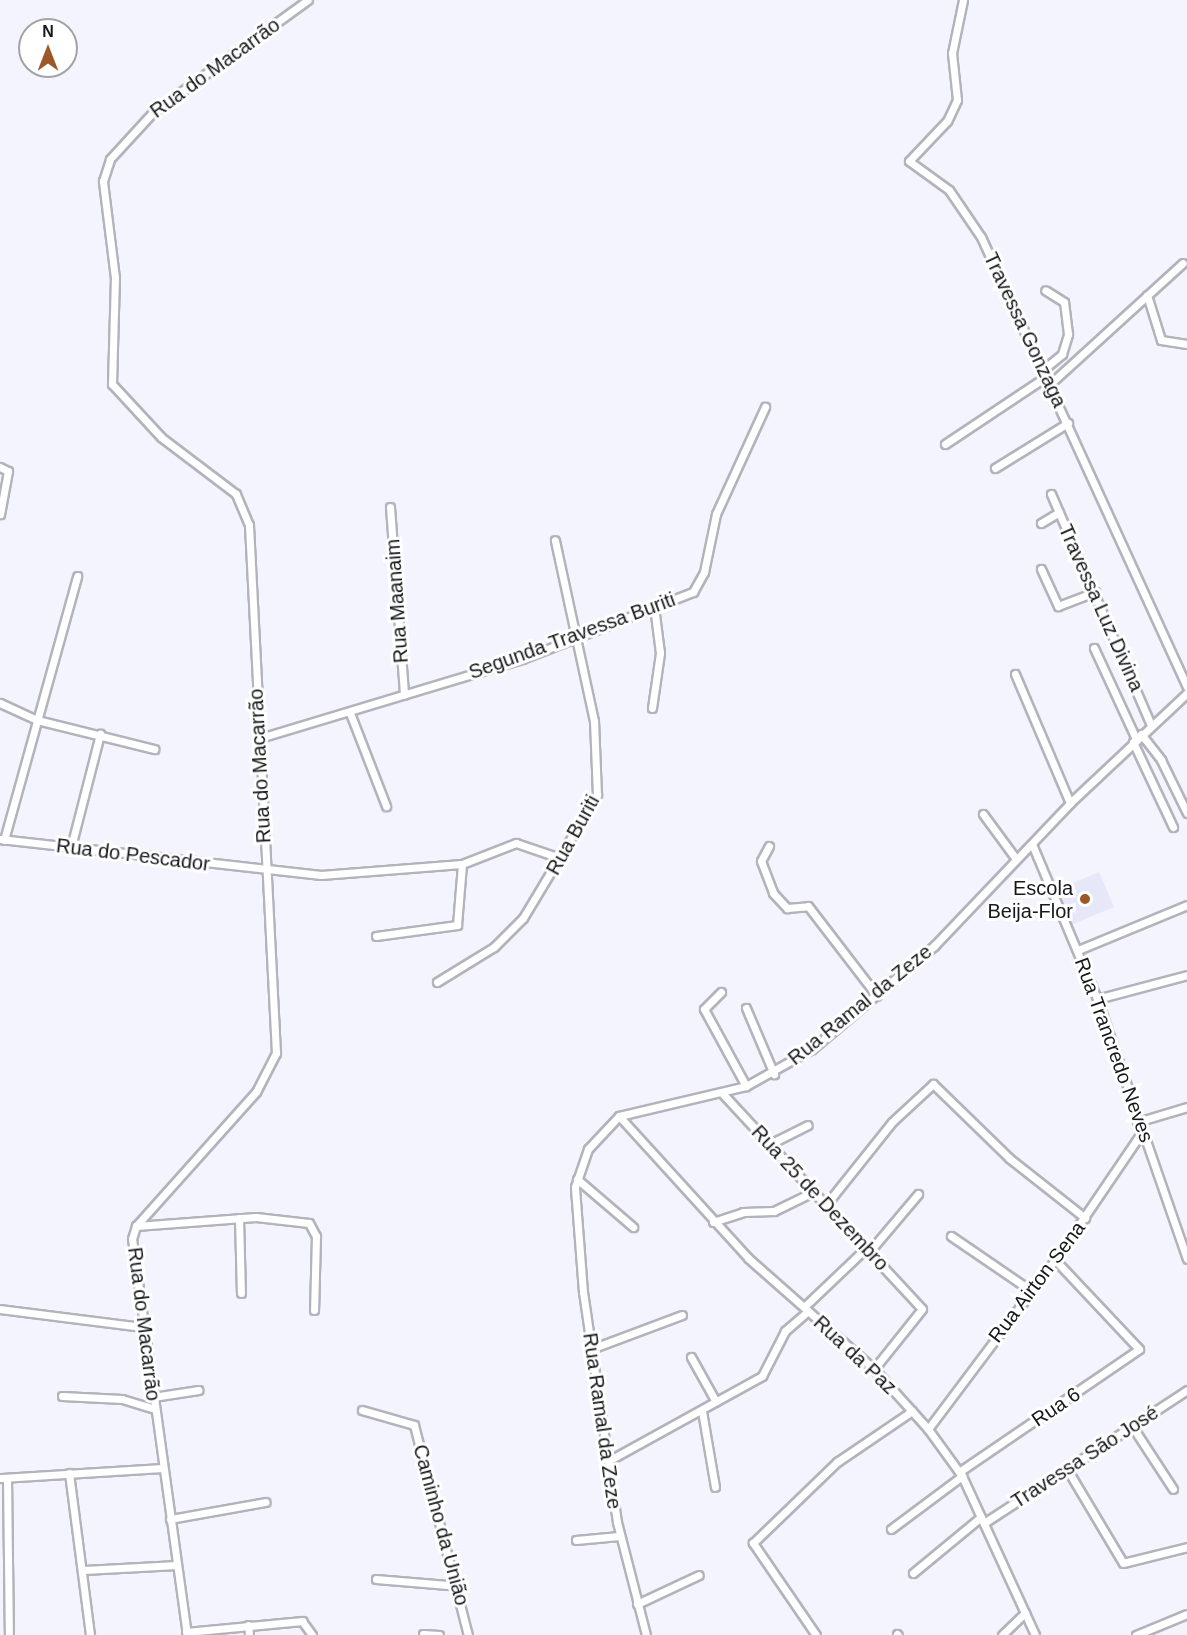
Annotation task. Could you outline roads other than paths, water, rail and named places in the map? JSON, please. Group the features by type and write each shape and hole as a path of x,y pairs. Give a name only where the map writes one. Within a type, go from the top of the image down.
{"street":[{"name":"Rua do Macarrão","path":"187,1634 133,1245 136,1226 240,1111 274,1062 260,738 247,509 229,488 161,437 112,384 114,267 103,181 110,159 153,112 308,0"},
{"name":"Travessa Gonzaga","path":"963,0 952,53 957,100 947,121 909,161 939,180 968,213 1045,368 1187,687"},
{"path":"945,444 1049,379 1183,263"},
{"path":"1045,290 1064,302 1068,334 1062,354 1045,368"},
{"path":"1147,295 1161,340 1187,344"},
{"name":"Segunda Travessa Buriti","path":"260,738 350,713 576,638 697,589 717,514 765,407"},
{"path":"995,468 1068,423"},
{"path":"0,467 8,471 0,514"},
{"path":"1051,494 1059,512"},
{"name":"Rua Maanaim","path":"390,507 404,694"},
{"name":"Travessa Luz Divina","path":"1041,523 1059,512 1151,724"},
{"name":"Rua Buriti","path":"437,982 512,930 560,858 599,786 594,721 555,540"},
{"path":"1041,569 1058,606 1095,592"},
{"path":"2,839 77,576"},
{"path":"652,708 660,653 654,606"},
{"path":"1094,648 1137,739 1173,827"},
{"path":"1015,674 1070,803"},
{"name":"Rua Ramal da Zeze","path":"646,1635 619,1536 591,1349 577,1179 593,1141 619,1116 722,1093 774,1074 877,996 1032,844 1070,803 1151,724 1187,693"},
{"path":"1178,702 1187,702"},
{"path":"0,703 37,720 100,734 154,750"},
{"path":"350,713 386,806"},
{"path":"71,847 100,734"},
{"path":"1137,739 1161,760 1187,813"},
{"path":"984,814 1016,859"},
{"name":"Rua do Pescador","path":"2,839 266,870 343,876 462,864 521,843 560,858"},
{"name":"Rua Trancredo Neves","path":"1032,844 1097,999 1137,1122 1187,1259"},
{"path":"769,846 761,861 766,883 787,908 808,906 877,996"},
{"path":"376,936 457,926 462,864"},
{"path":"1078,950 1187,905"},
{"path":"1097,999 1187,975"},
{"path":"721,992 704,1009 746,1086"},
{"path":"746,1008 774,1074"},
{"path":"825,1206 930,1084 945,1090 994,1143 1085,1218"},
{"name":"Rua 25 de Dezembro","path":"722,1093 825,1206 918,1302 922,1312 874,1369"},
{"path":"1137,1122 1187,1107"},
{"name":"Rua da Paz","path":"619,1116 713,1222 874,1369 928,1430 961,1474 1035,1635"},
{"path":"770,1144 808,1125"},
{"name":"Rua Airton Sena","path":"928,1430 1030,1290 1055,1260 1142,1132"},
{"path":"577,1179 633,1227"},
{"path":"713,1222 743,1212 774,1211 813,1192"},
{"path":"608,1461 762,1376 785,1331 868,1250 918,1194"},
{"path":"136,1226 239,1218 314,1226 314,1310"},
{"path":"239,1218 241,1293"},
{"path":"951,1236 1030,1290"},
{"name":"Rua 6","path":"961,1474 1135,1353 1140,1347 1133,1337 1055,1260"},
{"path":"0,1309 143,1327"},
{"path":"591,1349 682,1315"},
{"path":"691,1357 717,1402"},
{"path":"153,1397 198,1390"},
{"name":"Travessa São José","path":"913,1573 983,1520 1187,1390"},
{"path":"62,1396 122,1399 155,1409"},
{"name":"Caminho da União","path":"362,1410 407,1419 414,1425 460,1586 468,1635"},
{"path":"702,1411 715,1486"},
{"path":"816,1635 756,1554 752,1545 757,1536 822,1474 912,1412"},
{"path":"1132,1426 1173,1490"},
{"path":"9,1635 3,1478 163,1468"},
{"path":"1066,1469 1123,1563 1187,1547"},
{"path":"69,1473 84,1570 90,1635"},
{"path":"891,1529 961,1474"},
{"path":"170,1519 265,1502"},
{"path":"576,1540 619,1536"},
{"path":"84,1570 177,1565"},
{"path":"637,1604 699,1575"},
{"path":"376,1579 460,1586"},
{"path":"1002,1635 1025,1612"},
{"path":"1136,1635 1187,1614"},
{"path":"187,1634 248,1625 299,1621 309,1623 312,1635"},
{"path":"248,1625 249,1635"},
{"path":"423,1634 439,1635"}],"place":[{"name":"Escola Beija-Flor","path":"1085,899"}]}
